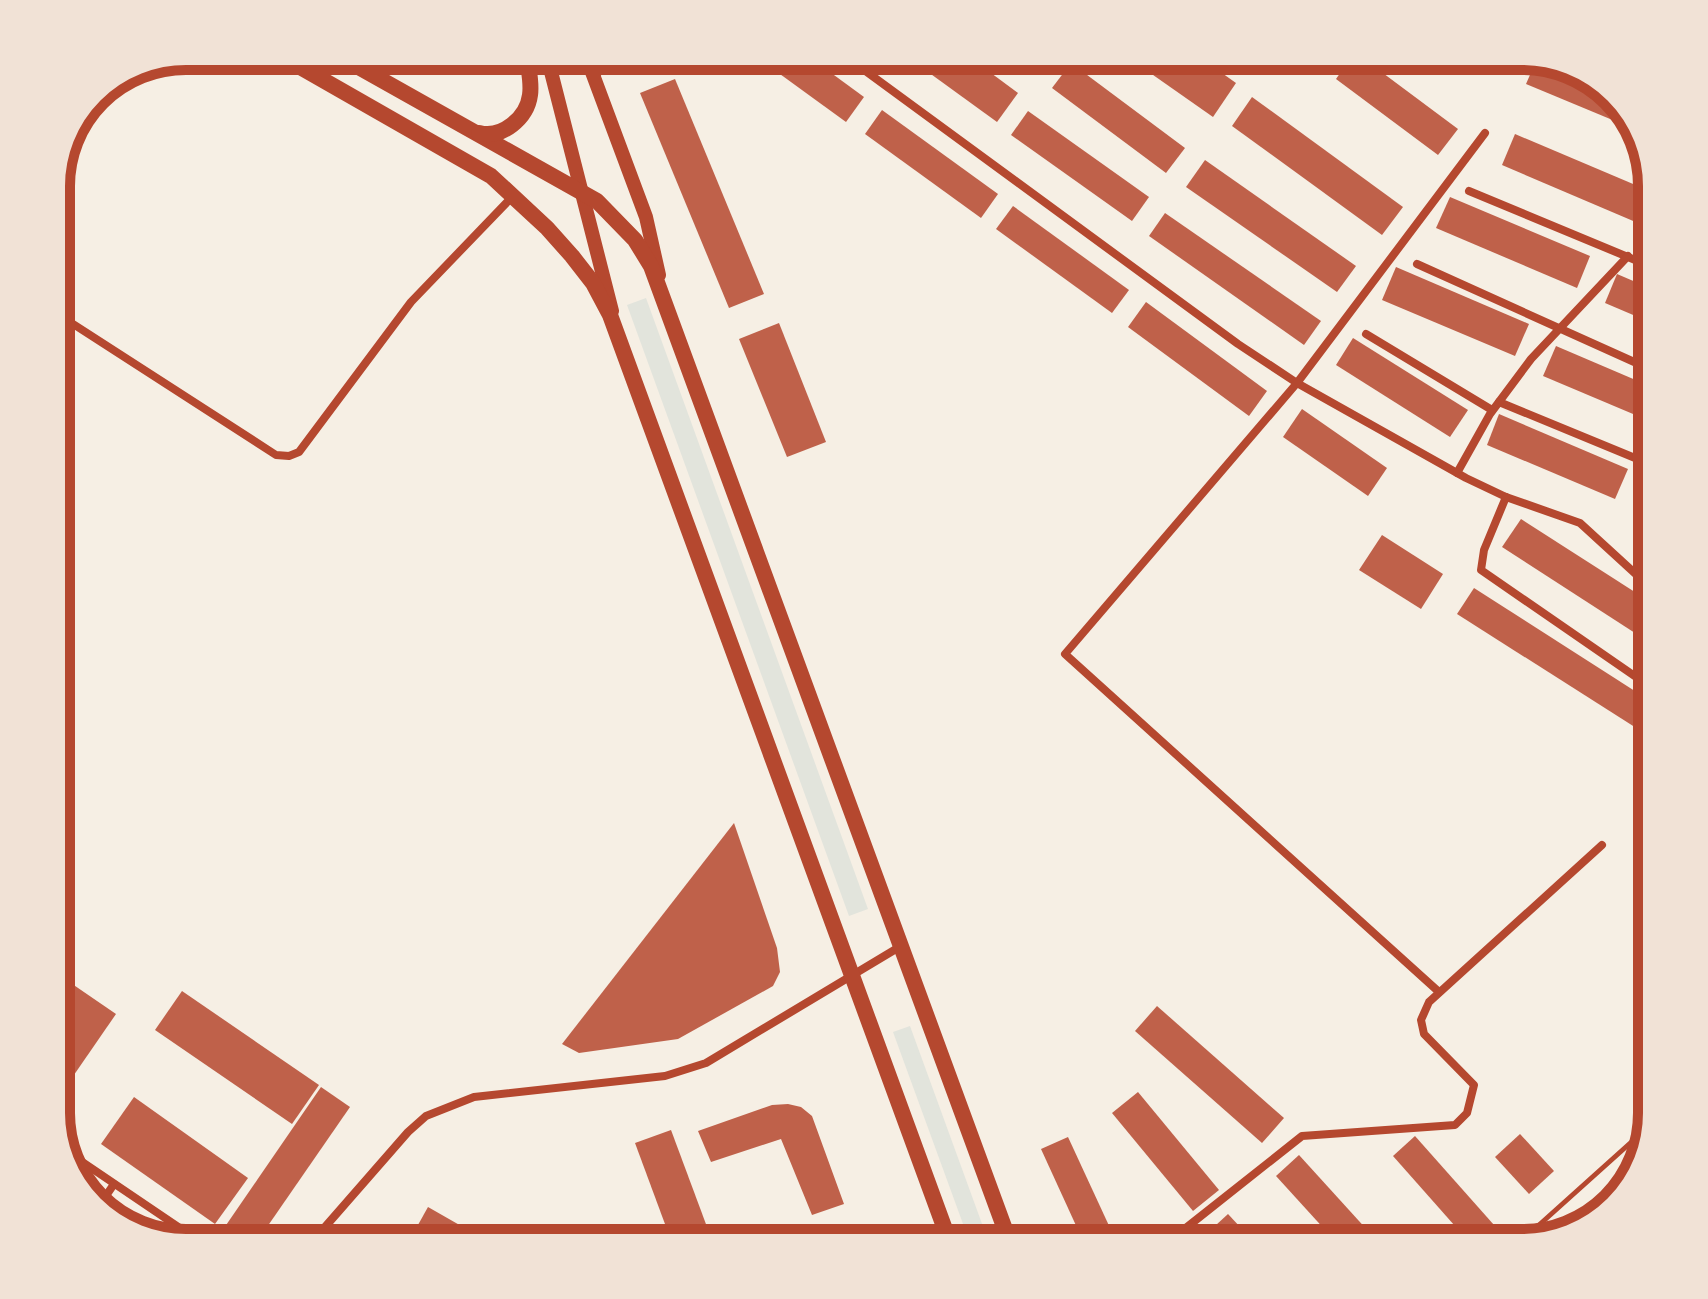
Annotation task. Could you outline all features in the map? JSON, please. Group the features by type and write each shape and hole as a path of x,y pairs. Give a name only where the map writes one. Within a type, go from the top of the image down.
{"highway":[{"path":"306,70 475,165 513,195 555,237 593,283 610,315 945,1229"},
{"path":"365,70 597,201 635,240 651,266 1005,1229"},
{"path":"472,131 497,133 519,119 530,96 528,70"}],"main road":[{"path":"550,70 619,340"},
{"path":"591,70 646,217 666,307"}],"street":[{"path":"594,78 600,70"},
{"path":"864,70 1225,335 1297,383 1457,473 1506,497 1580,523 1638,576"},
{"path":"1439,992 1065,654 1297,383 1485,133"},
{"path":"1469,191 1638,261"},
{"path":"70,322 276,455 289,456 299,452 411,302 513,195"},
{"path":"1457,473 1496,406 1531,359 1628,256"},
{"path":"1417,264 1638,364"},
{"path":"1366,334 1496,406 1638,460"},
{"path":"1506,497 1484,550 1481,570 1638,678"},
{"path":"1185,1229 1302,1136 1455,1125 1467,1113 1474,1085 1424,1034 1421,1020 1429,1002 1602,845"},
{"path":"323,1229 408,1132 426,1116 443,1107 474,1097 665,1076 706,1063 901,946"},
{"path":"81,1161 180,1229"},
{"path":"106,1196 114,1184"}],"lane":[{"path":"378,77 384,70"},
{"path":"1536,1228 1635,1139"}],"shaded area":[{"path":"646,298 868,909 849,916 627,305"},
{"path":"910,1026 984,1229 965,1229 893,1032"}],"building":[{"path":"774,70 827,70 864,97 846,122"},
{"path":"925,70 987,70 1018,93 997,122"},
{"path":"1066,70 1080,70 1185,148 1166,173 1052,88"},
{"path":"1146,70 1218,70 1236,83 1213,117"},
{"path":"1342,70 1379,70 1458,129 1438,155 1336,79"},
{"path":"1532,71 1559,76 1593,94 1618,122 1526,84"},
{"path":"675,79 764,294 729,308 640,93"},
{"path":"1252,97 1403,207 1382,235 1232,126"},
{"path":"882,110 998,194 981,218 865,134"},
{"path":"1028,111 1149,197 1132,221 1011,135"},
{"path":"1515,134 1638,186 1638,223 1502,165"},
{"path":"1205,160 1356,266 1337,292 1186,187"},
{"path":"1450,197 1590,256 1577,288 1436,228"},
{"path":"1013,206 1129,290 1112,313 996,229"},
{"path":"1165,213 1321,321 1304,345 1149,236"},
{"path":"1396,267 1529,324 1515,356 1382,300"},
{"path":"1617,274 1638,283 1638,317 1605,303"},
{"path":"1146,302 1267,391 1249,416 1128,327"},
{"path":"779,323 826,442 787,457 739,339"},
{"path":"1353,338 1468,410 1450,437 1336,365"},
{"path":"1556,346 1638,381 1638,416 1543,376"},
{"path":"1302,409 1387,468 1368,496 1283,437"},
{"path":"1499,414 1628,469 1615,499 1487,445"},
{"path":"1521,519 1638,594 1638,635 1502,547"},
{"path":"1382,535 1443,574 1421,609 1359,570"},
{"path":"1474,588 1638,693 1638,729 1457,614"},
{"path":"734,823 777,948 780,972 773,986 678,1039 579,1053 562,1044"},
{"path":"70,982 116,1014 70,1081"},
{"path":"182,991 319,1085 292,1124 155,1030"},
{"path":"1157,1006 1284,1118 1262,1143 1135,1031"},
{"path":"321,1087 350,1107 266,1229 223,1229"},
{"path":"1138,1092 1219,1190 1193,1211 1112,1113"},
{"path":"134,1097 248,1178 215,1224 101,1144"},
{"path":"772,1105 801,1107 812,1116 844,1204 812,1215 781,1139 711,1162 698,1131"},
{"path":"671,1130 708,1229 667,1229 635,1143"},
{"path":"1520,1134 1554,1171 1529,1194 1495,1157"},
{"path":"1415,1136 1494,1225 1490,1229 1458,1229 1393,1156"},
{"path":"1068,1137 1111,1229 1078,1229 1041,1149"},
{"path":"1299,1155 1366,1229 1324,1229 1276,1176"},
{"path":"428,1207 466,1229 416,1229"},
{"path":"1228,1214 1242,1229 1212,1229"}]}
